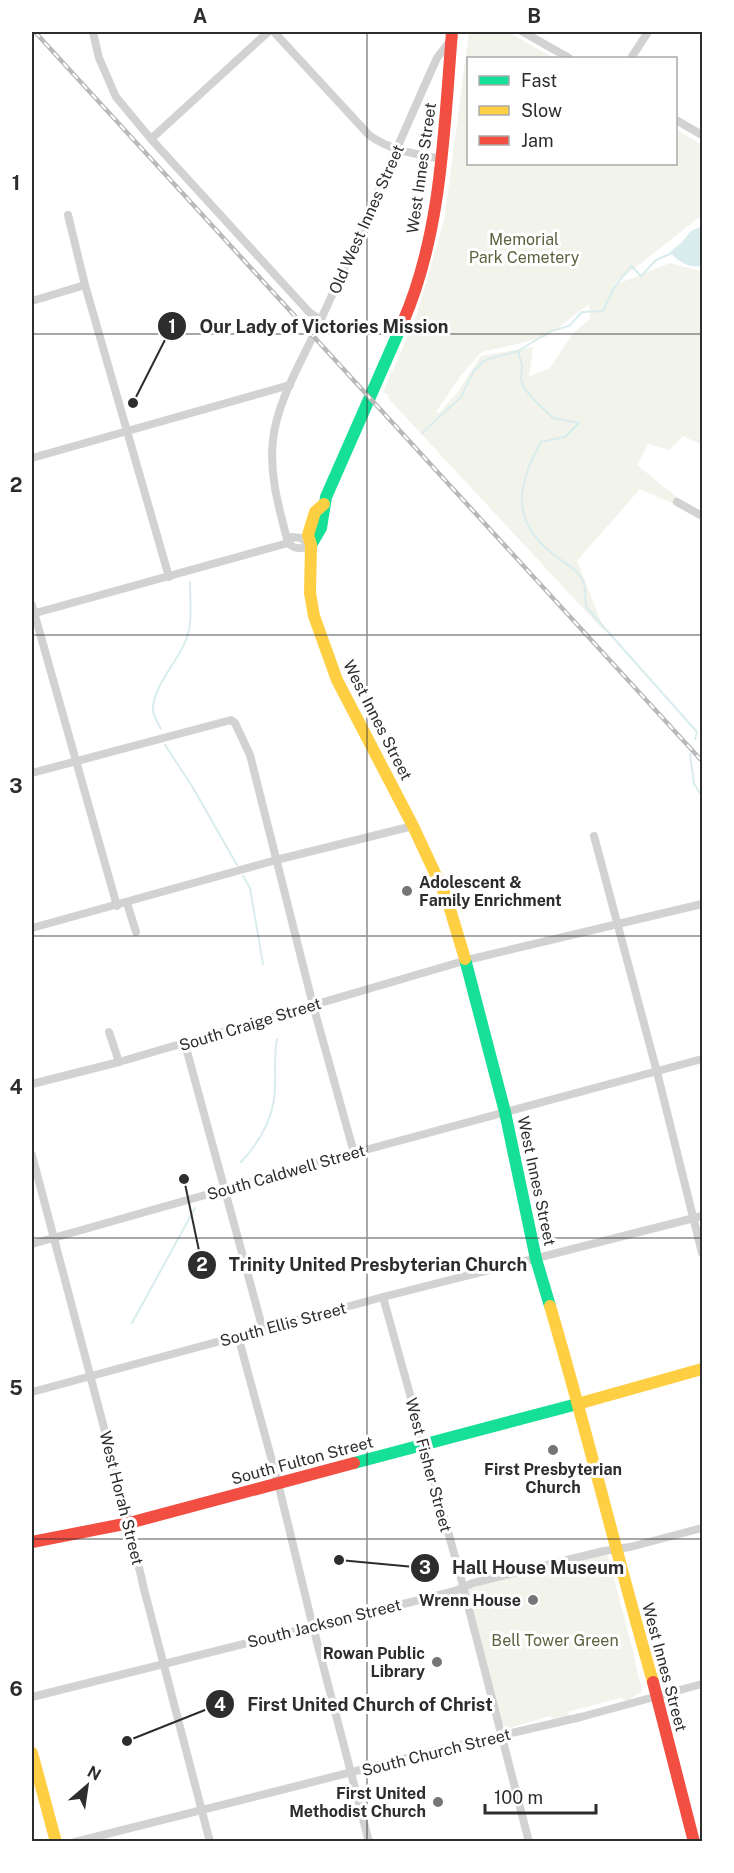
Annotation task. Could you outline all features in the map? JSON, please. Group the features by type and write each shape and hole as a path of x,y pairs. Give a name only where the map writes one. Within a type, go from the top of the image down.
{"main road":[{"name":"West Innes Street","path":"452,35 442,159 435,210 423,259 407,312 324,504 325,514 321,533 311,545 310,593 314,616 337,680 413,826 447,899 467,960 505,1112 536,1259 579,1404 615,1549 657,1697 694,1842"},
{"name":"South Fulton Street","path":"32,1542 129,1523 579,1404 702,1369"},
{"path":"32,1753 56,1842"}],"street":[{"path":"93,32 99,58 116,98 309,312 321,320"},
{"path":"151,139 268,32"},
{"path":"274,32 369,135 396,150 442,159"},
{"path":"523,32 567,57"},
{"path":"632,57 648,32"},
{"name":"Old West Innes Street","path":"288,543 274,488 273,437 290,385 438,58 452,35"},
{"path":"677,121 702,135"},
{"path":"68,215 85,285 169,577"},
{"path":"32,301 85,285"},
{"path":"32,458 290,385"},
{"path":"677,502 702,516"},
{"path":"117,906 32,611 169,577 288,543 292,537 301,538 311,545"},
{"path":"32,772 231,720 235,723 250,756 313,1005 354,1153"},
{"path":"32,928 276,860 413,826"},
{"path":"594,836 698,1217 702,1253"},
{"path":"127,903 136,932"},
{"name":"South Craige Street","path":"32,1084 185,1044 467,960 702,904"},
{"path":"109,1032 119,1062"},
{"path":"185,1044 263,1330"},
{"name":"South Caldwell Street","path":"32,1244 354,1153 702,1059"},
{"name":"West Horah Street","path":"32,1155 210,1842"},
{"name":"South Ellis Street","path":"32,1392 383,1297 698,1217"},
{"name":"West Fisher Street","path":"383,1297 463,1587 529,1842"},
{"path":"238,1336 278,1483 312,1625 369,1842"},
{"name":"South Jackson Street","path":"32,1697 473,1583 702,1528"},
{"name":"South Church Street","path":"75,1842 581,1717 702,1684"}],"green space":[{"name":"Memorial Park Cemetery","path":"469,32 508,32 552,57 467,57 467,165 677,165 677,130 702,145 702,215 612,286 670,263 702,270 702,445 683,436 670,450 648,444 637,465 679,499 676,505 640,489 577,561 605,632 387,397 391,397 383,392 415,320 444,221","holes":["589,304 590,319 574,332 550,368 529,377 533,347 481,356 456,394 439,413 436,412 462,374 482,352 546,337"]},
{"name":"Bell Tower Green","path":"605,1554 608,1556 642,1692 628,1702 621,1698 567,1712 570,1716 552,1719 550,1716 506,1729 500,1718 468,1589"},
{"path":"408,1807 410,1817 393,1821 390,1811"}],"shaded area":[{"path":"702,226 702,266 684,264 670,252 691,231"}],"waterway":[{"path":"422,433 461,397 473,372 485,360 518,351 551,331 569,326 582,312 603,311 614,288 631,266 641,276 656,260 672,253"},
{"path":"518,351 524,388 535,401 553,418 579,423 565,437 541,442 526,475 522,505 525,518 532,532 543,545 580,575 585,587 586,607 697,732 695,739"},
{"path":"161,729 154,716 153,707 159,687 181,650 189,630 190,582"},
{"path":"165,745 192,786 237,865"},
{"path":"690,754 694,784 702,796"},
{"path":"243,876 250,888 263,964"},
{"path":"241,1162 262,1134 272,1109 277,1039"},
{"path":"132,1323 195,1208"}],"railway":[{"path":"35,32 702,761"}],"traffic: fast":[{"path":"311,545 321,528 326,497 403,322"},
{"path":"465,959 505,1112 536,1259 550,1306"},
{"path":"354,1463 581,1403"}],"traffic: slow":[{"path":"324,504 315,512 308,535 311,545 310,593 314,616 337,680 413,826 447,899 465,959"},
{"path":"550,1306 653,1682"},
{"path":"581,1403 702,1369"},
{"path":"32,1753 56,1842"}],"traffic: jam":[{"path":"403,322 416,288 434,216 443,143 452,32"},
{"path":"32,1542 129,1523 354,1463"},
{"path":"653,1682 694,1842"}],"place":[{"name":"Our Lady of Victories Mission","path":"133,403"},
{"name":"Adolescent & Family Enrichment","path":"407,891"},
{"name":"Trinity United Presbyterian Church","path":"184,1179"},
{"name":"First Presbyterian Church","path":"553,1450"},
{"name":"Hall House Museum","path":"339,1560"},
{"name":"Wrenn House","path":"533,1600"},
{"name":"Rowan Public Library","path":"437,1662"},
{"name":"First United Church of Christ","path":"127,1741"},
{"name":"First United Methodist Church","path":"438,1802"}]}
